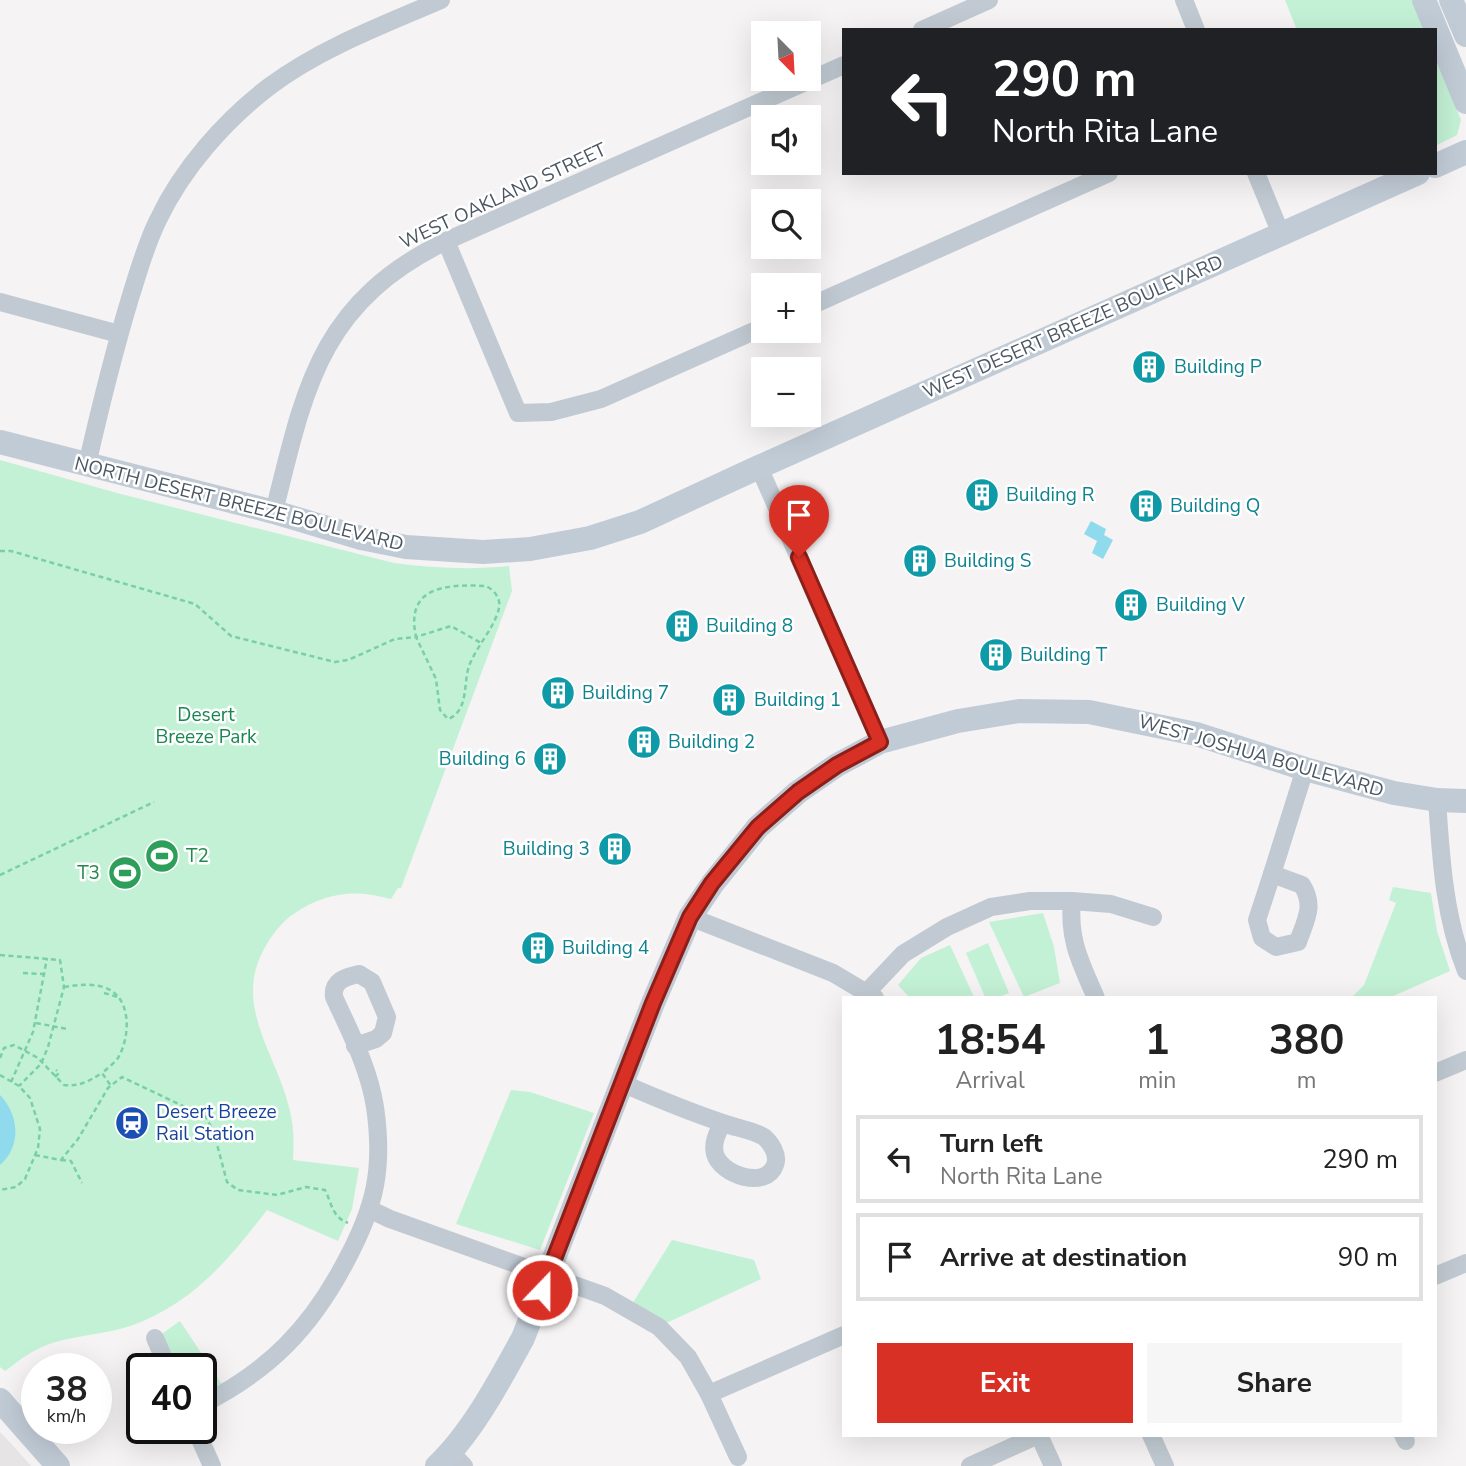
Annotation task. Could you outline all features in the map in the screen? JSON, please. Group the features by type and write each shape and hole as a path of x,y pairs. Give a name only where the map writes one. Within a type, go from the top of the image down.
{"street":[{"path":"87,465 119,334 146,250 158,220 179,183 219,133 271,86 350,40 441,0"},
{"path":"926,28 989,0"},
{"path":"1184,0 1195,28"},
{"path":"1424,0 1436,28"},
{"path":"1451,0 1466,35"},
{"path":"1437,32 1466,102"},
{"name":"WEST OAKLAND STREET","path":"274,512 306,391 326,348 352,310 383,280 446,241 842,66"},
{"path":"1437,165 1466,152"},
{"path":"821,301 1105,175"},
{"path":"1257,175 1281,234"},
{"name":"WEST DESERT BREEZE BOULEVARD","path":"758,467 1414,175"},
{"path":"446,241 518,412 551,411 601,399 751,332"},
{"path":"0,302 119,334"},
{"name":"NORTH DESERT BREEZE BOULEVARD","path":"0,442 274,512 361,538 406,547 483,552 530,549 590,538 640,522 758,467"},
{"path":"758,467 880,742"},
{"name":"WEST JOSHUA BOULEVARD","path":"451,1461 523,1338 624,1084 653,1003 690,917 712,883 758,827 808,785 837,765 880,742 958,721 1019,711 1089,712 1196,734 1305,769 1394,793 1437,800 1466,801"},
{"path":"1272,874 1305,769"},
{"path":"1437,800 1443,887 1466,971"},
{"path":"690,917 833,973 871,995 904,954 947,926 991,907 1031,901 1072,901 1111,904 1153,917"},
{"path":"1072,901 1070,923 1076,950 1095,996"},
{"path":"217,1397 263,1368 293,1340 316,1313 332,1290 371,1210 378,1155 375,1107 365,1066 355,1046"},
{"path":"1437,1072 1466,1060"},
{"path":"624,1084 722,1123"},
{"path":"371,1210 605,1296 659,1327 688,1357 709,1394 738,1457"},
{"path":"1437,1275 1466,1263"},
{"path":"709,1394 842,1336"},
{"path":"155,1338 162,1353"},
{"path":"0,1400 58,1466"},
{"path":"970,1466 1034,1437"},
{"path":"1039,1437 1052,1466"},
{"path":"1153,1437 1165,1466"},
{"path":"202,1444 212,1466"}],"path":[{"path":"0,551 11,551 195,604 231,636 335,662 348,660 396,639 416,637 450,626 481,643"},
{"path":"486,586 497,596 499,607 468,670 464,699 457,712 448,719 440,710 436,679 416,637 413,620 415,608 425,595 442,588 486,586"},
{"path":"0,875 154,802"},
{"path":"0,955 60,960 64,987 42,1062 19,1086"},
{"path":"11,1082 36,1023 47,958"},
{"path":"23,973 43,974"},
{"path":"0,1058 4,1048 14,1045 42,1062 64,1085 73,1086 87,1083 117,1058 126,1036 127,1013 116,993 105,987 86,984 64,987"},
{"path":"104,993 118,997"},
{"path":"36,1023 68,1029"},
{"path":"55,1077 59,1073 56,1070"},
{"path":"102,1073 111,1086"},
{"path":"0,1075 19,1086 30,1098 40,1129 35,1155 25,1179 16,1187 0,1190"},
{"path":"61,1160 78,1139 111,1086 122,1077 206,1117 214,1133 227,1182 239,1190 277,1195 316,1187 325,1190 332,1210 339,1219 363,1229"},
{"path":"35,1155 71,1161 82,1183"}],"shaded area":[{"path":"0,1432 17,1450 31,1466 0,1466"}],"green space":[{"path":"1285,0 1412,0 1423,28 1296,28"},
{"path":"1437,60 1461,120 1457,135 1437,145"},
{"name":"Desert Breeze Park","path":"0,460 117,493 394,563 452,568 509,566 512,591 401,888 398,888 391,899 353,893 330,897 307,906 277,929 264,949 256,970 253,990 255,1010 289,1107 293,1160 359,1168 352,1209 338,1241 267,1210 223,1263 172,1306 130,1326 70,1338 30,1353 21,1353 21,1359 5,1371 0,1367"},
{"path":"1393,887 1431,893 1437,931 1450,971 1393,996 1353,996 1364,985 1396,903 1389,900"},
{"path":"1043,913 1054,947 1060,983 1024,996 989,922"},
{"path":"988,943 1009,993 985,996 966,953"},
{"path":"950,945 974,996 908,996 898,985 921,958"},
{"path":"511,1090 530,1092 594,1113 540,1250 456,1224"},
{"path":"672,1240 754,1260 761,1279 660,1326 629,1309"},
{"path":"180,1321 201,1353 162,1353 156,1338"},
{"path":"217,1377 227,1392 217,1397"}],"water":[{"path":"1091,521 1106,529 1104,535 1113,540 1103,559 1092,553 1097,541 1084,534"},
{"path":"0,1095 14,1121 15,1140 0,1165"}],"place":[{"name":"Building P","path":"1149,367"},
{"name":"Building R","path":"982,495"},
{"name":"Building Q","path":"1146,506"},
{"name":"Building S","path":"920,561"},
{"name":"Building V","path":"1131,605"},
{"name":"Building 8","path":"682,626"},
{"name":"Building T","path":"996,655"},
{"name":"Building 7","path":"558,693"},
{"name":"Building 1","path":"729,700"},
{"name":"Building 2","path":"644,742"},
{"name":"Building 6","path":"550,759"},
{"name":"Building 3","path":"615,849"},
{"name":"T2","path":"162,856"},
{"name":"T3","path":"125,873"},
{"name":"Building 4","path":"538,948"},
{"name":"Desert Breeze Rail Station","path":"132,1123"}],"route":[{"path":"542,1290 624,1084 653,1003 690,917 712,883 758,827 798,792 837,765 880,742 799,557"}]}
